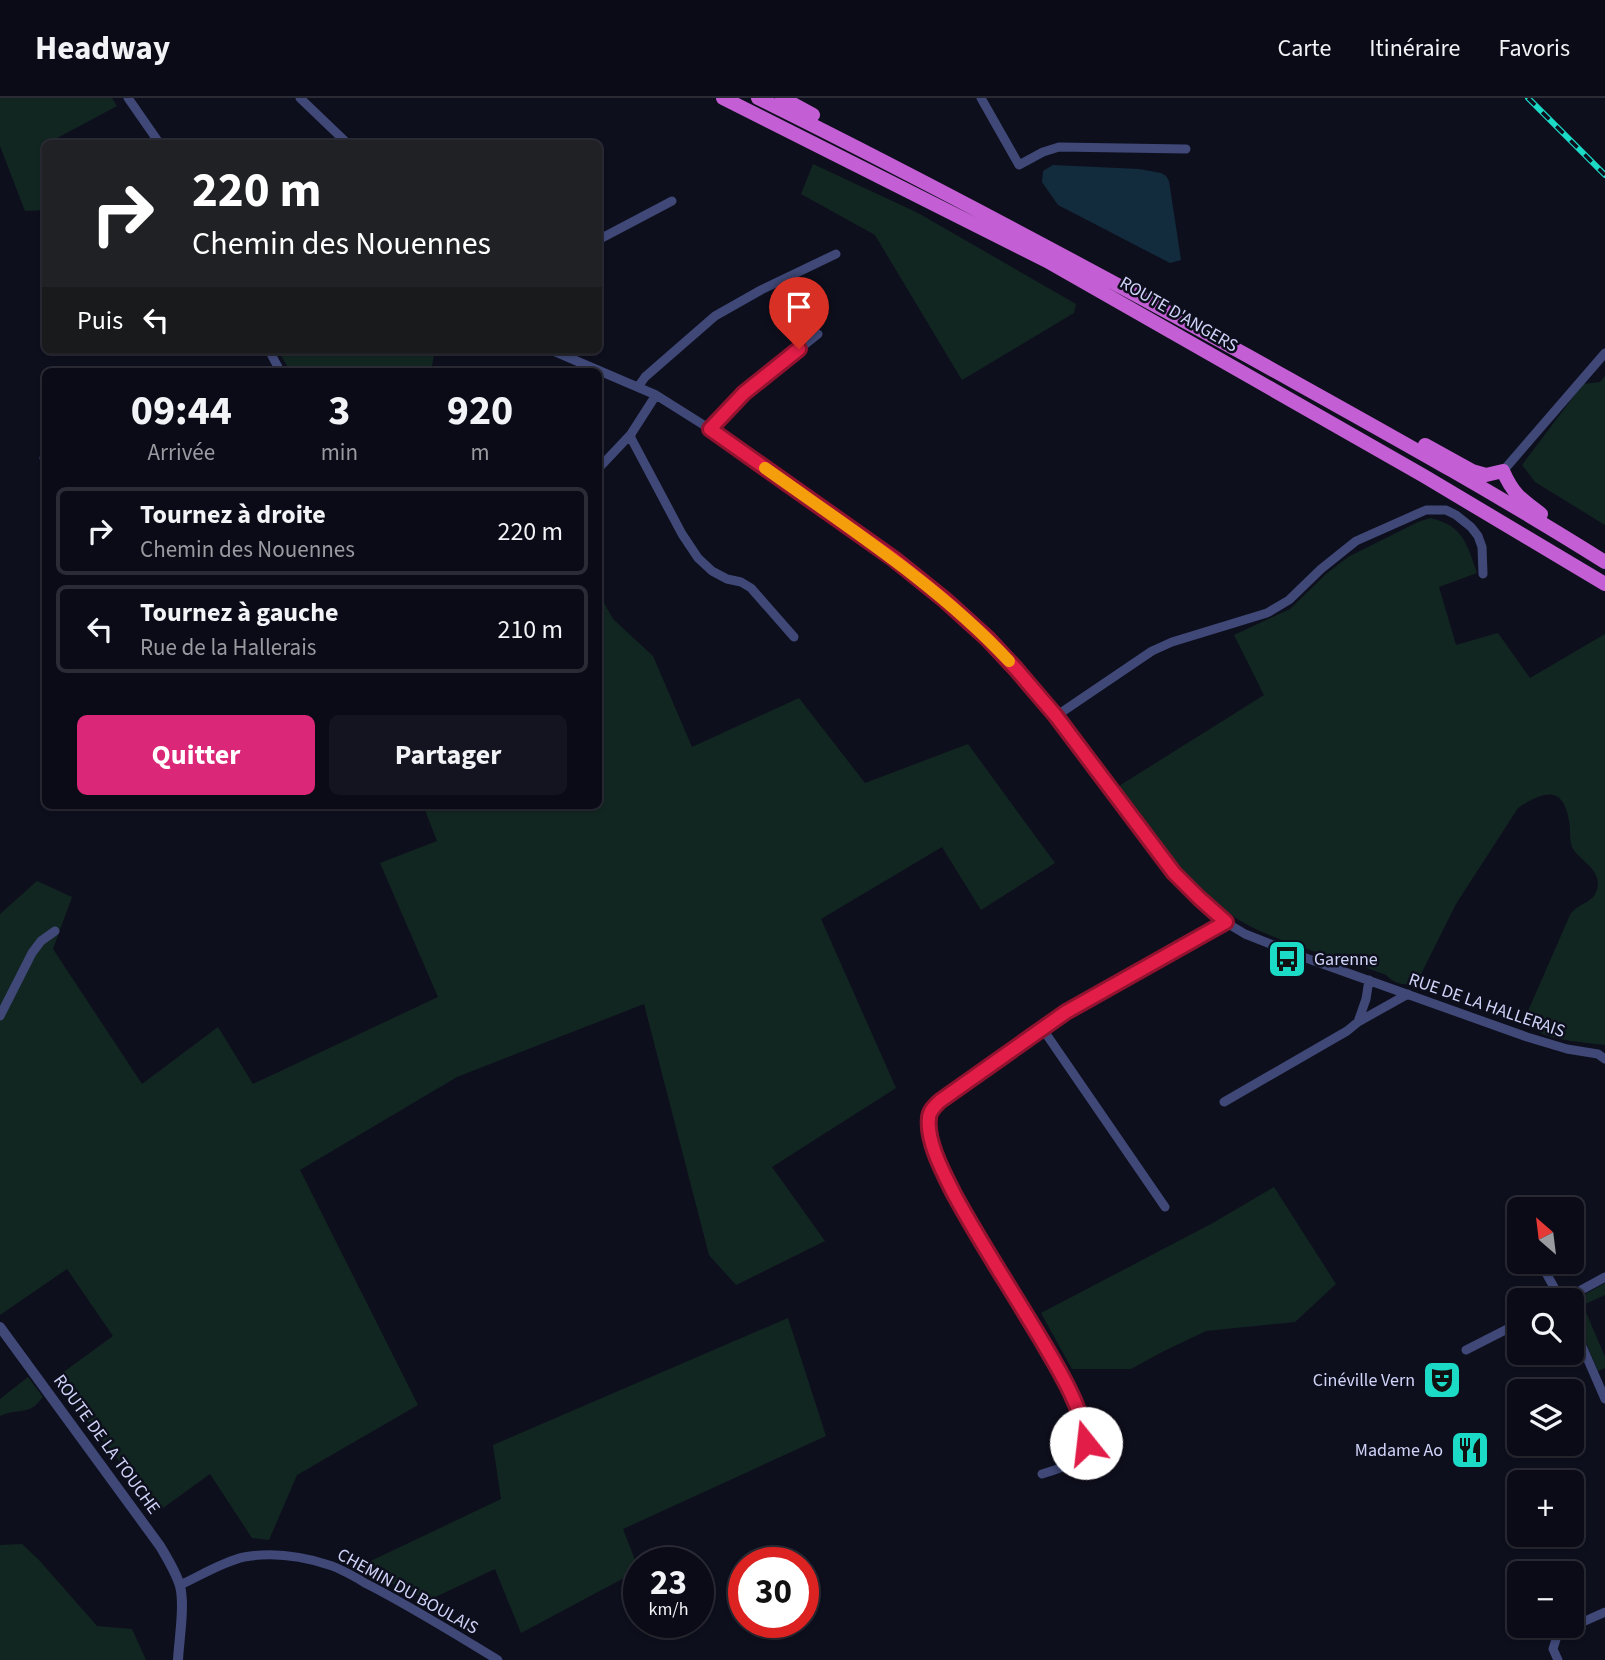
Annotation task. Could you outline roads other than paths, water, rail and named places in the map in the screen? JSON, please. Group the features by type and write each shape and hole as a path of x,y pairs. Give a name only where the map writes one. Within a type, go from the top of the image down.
{"highway":[{"name":"ROUTE D'ANGERS","path":"723,98 1047,261 1412,469 1605,583"},
{"name":"ROUTE D'ANGERS","path":"758,98 1094,272 1370,424 1605,562"},
{"path":"782,98 835,127 859,148"},
{"path":"1370,424 1388,425 1472,471 1486,475 1503,471 1513,491 1552,521 1568,538"}],"street":[{"path":"128,98 157,140"},
{"path":"300,98 344,140"},
{"path":"981,98 1019,165 1059,147 1186,149"},
{"path":"602,238 672,201"},
{"path":"638,387 645,377 715,317 761,290 836,254"},
{"path":"710,429 744,393 818,334"},
{"path":"1503,471 1605,353"},
{"name":"RUE DE LA HALLERAIS","path":"560,354 593,368"},
{"name":"RUE DE LA HALLERAIS","path":"602,372 656,395 710,429 894,559 945,600 1002,653 1056,716 1174,873 1226,922 1245,934 1303,957 1527,1037 1601,1056"},
{"path":"602,465 631,434 656,395"},
{"path":"631,434 682,534 698,558 712,571 751,588 794,637"},
{"path":"1056,716 1153,651 1171,642 1266,613 1289,600 1321,569 1356,541 1426,510 1446,510 1464,520 1478,536 1482,547 1483,574"},
{"path":"1042,1474 1074,1461 1086,1443 1086,1431 1063,1376 941,1170 928,1117 940,1101 1066,1012 1226,922"},
{"path":"0,1016 32,953 41,941 55,931"},
{"path":"1357,1022 1366,999 1369,980"},
{"path":"1224,1102 1408,994"},
{"path":"1042,1028 1165,1207"},
{"path":"1584,1288 1605,1277"},
{"name":"ROUTE DE LA TOUCHE","path":"0,1327 159,1546 180,1585"},
{"path":"1466,1350 1507,1329"},
{"path":"1584,1351 1605,1399"},
{"name":"CHEMIN DU BOULAIS","path":"180,1585 244,1557 279,1555 317,1561 394,1597 498,1660"},
{"path":"178,1660 180,1585"},
{"path":"1558,1660 1553,1649 1558,1633 1605,1612"}],"water":[{"path":"1053,165 1139,169 1166,176 1181,260 1170,263 1058,205 1042,182 1043,171"}],"railway":[{"path":"1528,98 1605,175"}],"place":[{"name":"Garenne","path":"1287,959"},
{"name":"Cinéville Vern","path":"1442,1380"},
{"name":"Madame Ao","path":"1470,1450"}]}
